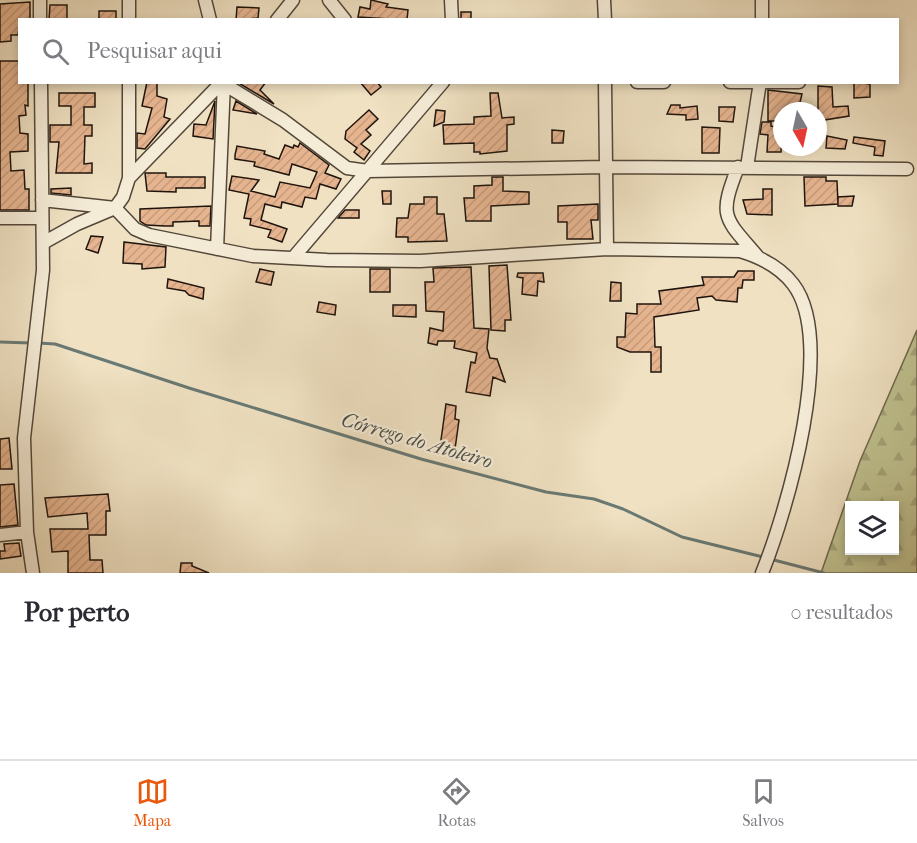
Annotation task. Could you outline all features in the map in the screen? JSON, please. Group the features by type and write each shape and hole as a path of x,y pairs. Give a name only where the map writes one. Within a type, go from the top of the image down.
{"street":[{"path":"40,0 40,18"},
{"path":"129,0 129,18"},
{"path":"205,0 210,18"},
{"path":"278,18 293,0"},
{"path":"329,0 343,18"},
{"path":"452,0 452,18"},
{"path":"604,0 604,18"},
{"path":"762,0 762,18"},
{"path":"33,573 27,532 24,438 37,329 43,243 41,84"},
{"path":"43,243 77,224 116,208 123,197 129,178 129,84"},
{"path":"129,178 222,84"},
{"path":"217,249 224,84"},
{"path":"226,84 283,120 347,168 368,171 606,167 907,169"},
{"path":"293,258 441,84"},
{"path":"605,84 607,249"},
{"path":"758,257 734,229 727,215 725,201 742,167 760,84"},
{"path":"42,200 116,208 135,229 149,235 253,256 420,261 607,249 740,251 758,257 779,270 794,285 810,327 811,354 801,441 776,538 762,573"},
{"path":"0,218 42,218"},
{"path":"311,238 327,260"},
{"path":"0,535 27,532"}],"green space":[{"path":"917,330 917,573 821,573 845,504 845,555 899,555 899,501 846,501 860,461"}],"building":[{"path":"371,0 388,4 386,7 408,10 407,18 358,17 360,7 370,9"},
{"path":"30,2 30,18 18,18 18,35 11,35 11,41 0,42 0,4"},
{"path":"50,5 67,5 67,18 49,18"},
{"path":"237,7 259,8 258,18 236,18"},
{"path":"99,11 116,11 116,18 99,18"},
{"path":"461,12 471,12 471,18 461,18"},
{"path":"0,61 18,61 18,84 28,84 26,115 19,116 20,133 28,134 28,151 10,152 11,171 24,170 25,189 29,189 29,210 0,210"},
{"path":"147,84 157,84 157,96 167,99 164,117 170,119 145,149 137,148 137,133 145,134 152,108 142,106"},
{"path":"240,84 264,84 260,90 274,104"},
{"path":"362,84 379,84 381,87 371,95"},
{"path":"854,84 870,84 870,97 854,98"},
{"path":"818,86 832,87 833,107 848,106 849,116 827,120 827,102 818,102"},
{"path":"768,90 802,94 800,102 773,102 773,121 768,121"},
{"path":"59,93 95,93 95,107 84,107 84,125 92,125 92,136 85,136 84,164 92,163 92,173 56,173 59,142 50,142 50,125 71,125 71,106 59,106"},
{"path":"490,93 498,93 502,118 514,117 514,124 507,125 507,151 480,154 480,152 474,152 474,143 444,144 443,125 474,124 474,117 491,116"},
{"path":"215,101 213,139 193,136 194,124 206,125"},
{"path":"236,101 257,114 233,110"},
{"path":"671,105 680,105 680,108 697,106 698,119 686,120 686,115 667,114"},
{"path":"719,107 735,107 733,122 719,121"},
{"path":"369,110 378,119 366,130 371,135 361,144 370,151 364,160 354,152 357,148 345,139 346,131"},
{"path":"436,110 445,111 444,122 434,126"},
{"path":"762,122 771,122 773,152 767,152 768,135 760,134"},
{"path":"702,127 720,128 719,153 702,153"},
{"path":"552,130 564,131 563,143 552,143"},
{"path":"827,136 847,140 845,149 827,148"},
{"path":"854,137 885,141 883,156 874,155 875,147 853,143"},
{"path":"300,143 329,165 325,173 341,179 336,189 320,184 316,199 305,197 302,207 282,202 281,208 265,204 261,220 287,229 282,242 268,237 271,230 250,225 251,219 244,218 249,194 229,190 232,176 259,180 251,191 275,197 280,182 310,188 317,172 292,164 289,175 254,166 255,162 235,159 235,155 237,146 265,151 264,154 279,159 285,145 293,148 294,145 298,147"},
{"path":"145,173 166,173 166,177 205,177 205,188 176,188 176,192 147,191"},
{"path":"492,177 503,177 503,191 529,192 529,204 491,206 491,221 466,221 464,198 474,198 474,186 492,185"},
{"path":"804,177 826,177 826,181 837,181 838,204 805,206"},
{"path":"71,188 71,195 51,193 51,189"},
{"path":"763,189 772,189 772,215 747,214 743,200 763,199"},
{"path":"382,191 391,191 391,204 383,204"},
{"path":"854,196 852,206 838,206 838,197"},
{"path":"424,197 437,197 437,214 444,214 447,241 408,242 408,237 396,237 397,218 408,218 410,204 424,204"},
{"path":"598,204 598,220 591,220 593,239 567,239 567,222 558,222 558,206"},
{"path":"211,206 210,226 199,226 199,221 173,222 173,226 165,226 146,225 140,221 140,209"},
{"path":"345,210 359,210 359,218 338,218"},
{"path":"91,236 103,237 98,253 86,249"},
{"path":"124,242 166,247 165,267 142,269 142,264 123,263"},
{"path":"507,265 511,320 505,320 505,331 491,330 489,266"},
{"path":"471,267 474,328 489,329 487,348 490,358 497,359 505,382 493,377 490,396 466,392 471,362 475,363 477,353 454,348 455,341 438,341 437,345 428,343 430,328 443,331 444,312 426,311 425,282 434,282 433,268"},
{"path":"260,269 274,272 271,285 256,282"},
{"path":"370,269 390,269 390,292 370,292"},
{"path":"738,271 754,271 754,280 743,280 742,288 738,288 737,302 716,300 712,296 697,298 699,310 654,317 655,347 661,347 661,372 651,372 651,352 630,352 617,347 617,337 625,337 626,313 637,314 637,304 661,304 659,291 704,285 702,277 734,277"},
{"path":"518,273 543,273 544,282 538,281 537,296 522,294 523,278 517,277"},
{"path":"168,279 204,288 203,299 189,295 185,291 167,288"},
{"path":"611,282 621,283 621,301 610,301"},
{"path":"319,302 336,305 335,315 317,312"},
{"path":"393,305 416,305 416,317 393,316"},
{"path":"446,404 456,406 455,419 459,420 455,449 440,447"},
{"path":"9,438 12,469 0,469 0,439"},
{"path":"14,484 18,525 0,527 0,485"},
{"path":"108,494 110,511 106,511 106,535 89,535 90,560 102,560 103,573 68,573 68,551 52,552 50,529 88,529 87,513 48,517 45,498"},
{"path":"19,543 21,556 0,559 0,551 5,551 4,544"},
{"path":"181,563 192,563 192,566 209,573 180,573"}],"waterway":[{"name":"Córrego do Atoleiro","path":"0,342 31,343"},
{"name":"Córrego do Atoleiro","path":"38,343 55,344 189,388 421,459 546,492 594,499 623,509 682,537 763,557"},
{"name":"Córrego do Atoleiro","path":"770,559 824,573"}]}
